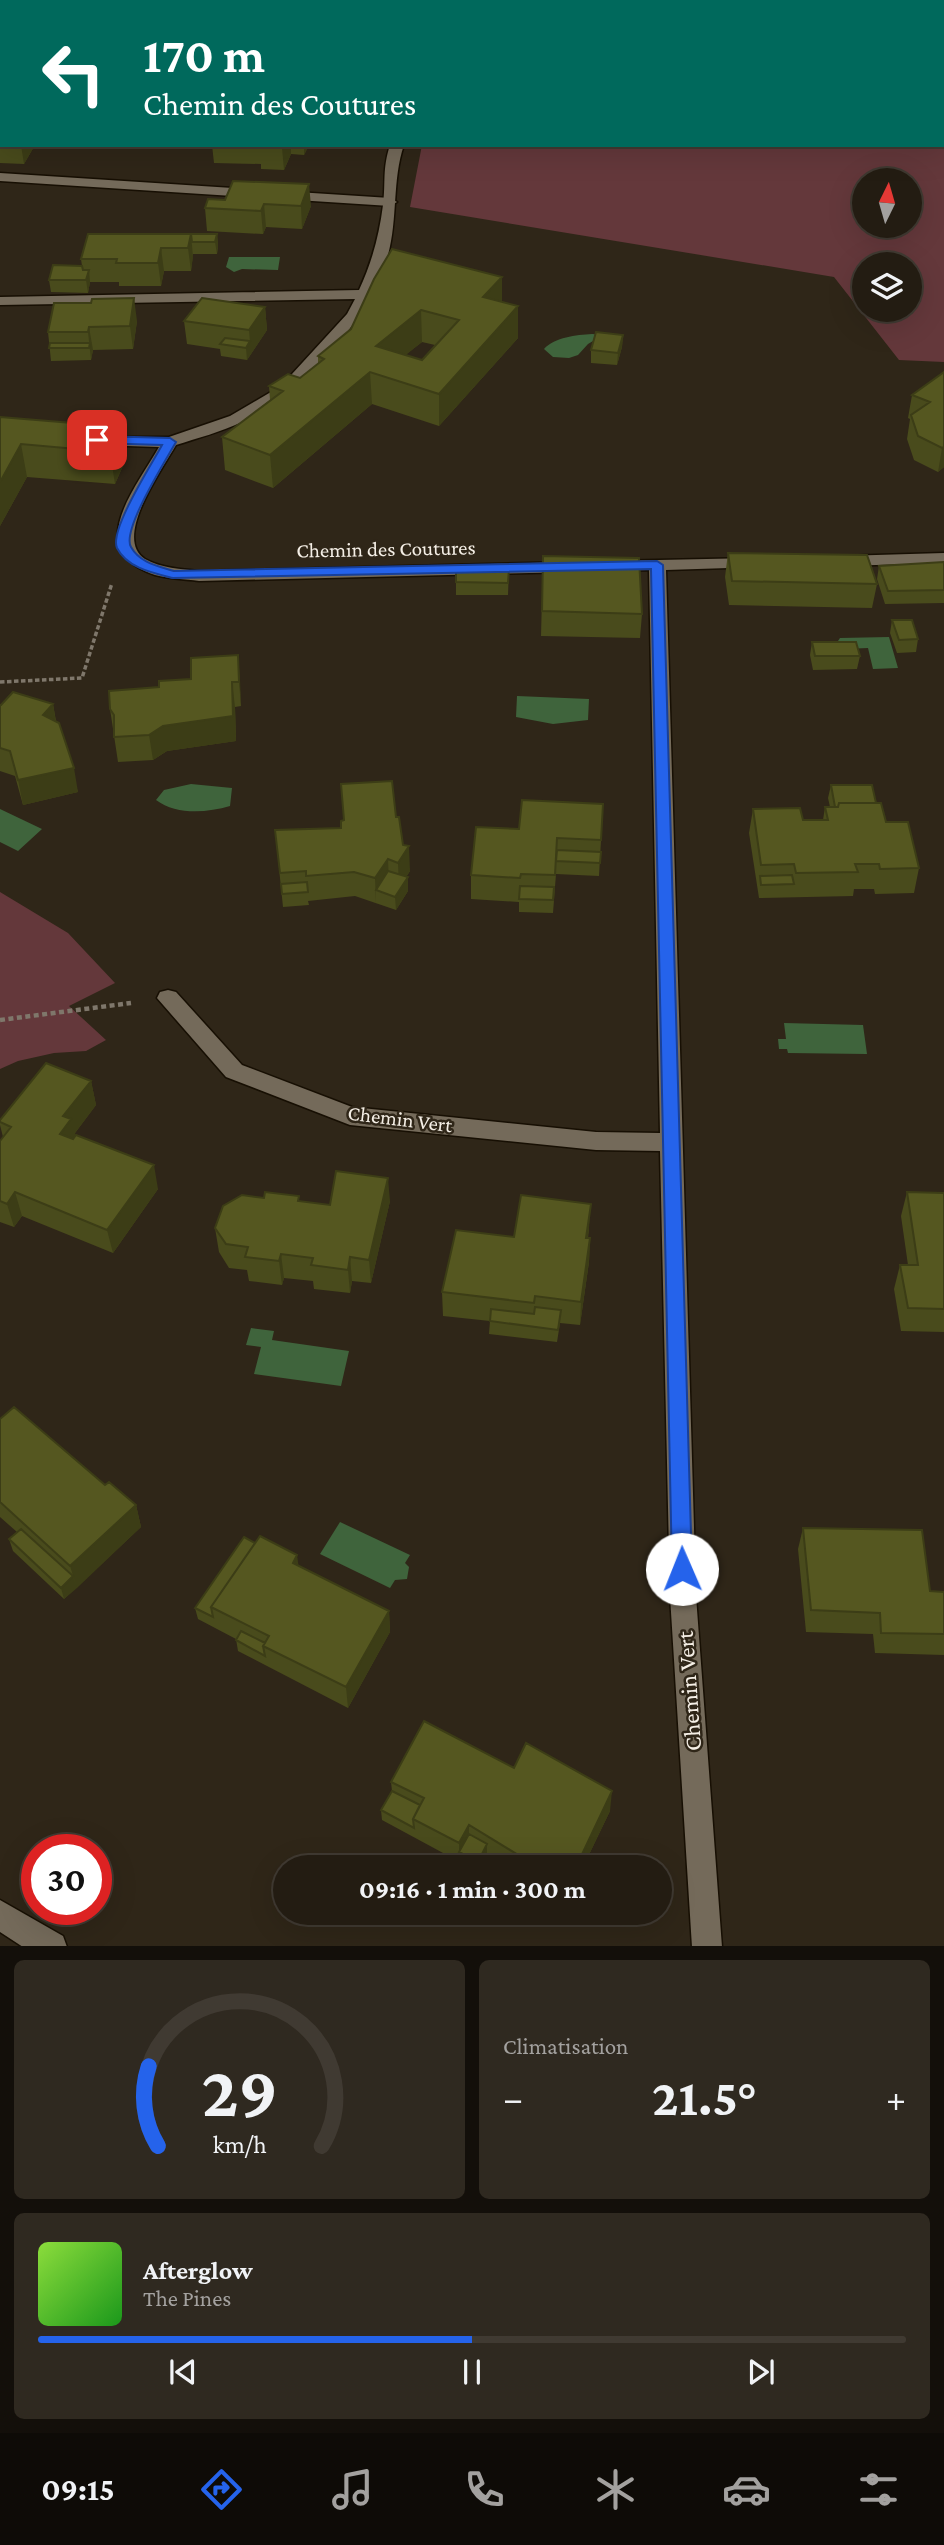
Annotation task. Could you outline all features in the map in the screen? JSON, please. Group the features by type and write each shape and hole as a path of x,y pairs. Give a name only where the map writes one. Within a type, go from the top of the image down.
{"street":[{"path":"78,440 170,442 236,419 286,389 354,316 365,294 381,257 390,202 390,166 396,147"},
{"path":"0,177 327,195 390,202"},
{"path":"0,301 365,294"},
{"path":"130,556 123,547 122,536 130,515 170,442"},
{"name":"Chemin des Coutures","path":"130,556 153,570 173,575 199,576 766,563"},
{"path":"821,561 944,558"},
{"name":"Chemin Vert","path":"657,565 683,1596 707,1946"},
{"name":"Chemin Vert","path":"168,998 234,1071 350,1116 596,1141 672,1142"},
{"path":"0,1915 50,1946"}],"path":[{"path":"0,682 82,678 108,589 130,556"},
{"path":"0,1020 168,998"}],"shaded area":[{"path":"422,147 944,147 944,362 899,360 869,322 922,322 922,252 852,252 852,300 834,277 410,207"},
{"path":"229,257 280,257 278,270 242,269 234,272 226,267"},
{"path":"603,335 588,344 578,355 569,358 553,357 544,349 560,339"},
{"path":"889,637 898,668 873,669 868,648 843,649 836,644 840,638"},
{"path":"517,696 589,699 588,720 553,724 516,717"},
{"path":"191,784 232,788 230,806 191,811 173,808 156,800 164,790"},
{"path":"0,809 42,829 18,851 0,842"},
{"path":"0,892 68,933 115,983 69,1006 106,1040 86,1051 54,1053 18,1061 0,1069"},
{"path":"784,1023 863,1025 867,1054 788,1053 787,1049 779,1049 778,1039 786,1039"},
{"path":"251,1328 274,1331 272,1340 349,1351 341,1386 254,1374 261,1347 246,1345"},
{"path":"340,1522 410,1555 405,1563 409,1567 407,1579 395,1580 390,1588 320,1554"}],"building":[{"path":"233,181 309,184 301,206 264,204 261,211 205,208 208,199 225,200"},
{"path":"88,234 191,234 188,248 161,248 158,263 116,263 117,259 81,259"},
{"path":"191,234 217,234 215,242 192,242"},
{"path":"392,249 502,277 483,297 518,306 439,394 370,372 270,455 222,437 283,391 269,386 288,374 300,378 324,359 318,356 351,329 374,279","holes":["421,310 459,320 422,360 376,346"]},
{"path":"53,265 82,266 83,270 89,270 86,280 49,280"},
{"path":"134,298 130,326 89,327 88,332 48,332 54,303 91,303 92,299"},
{"path":"202,298 265,307 249,330 184,321"},
{"path":"596,332 623,335 618,353 591,350"},
{"path":"225,338 250,341 246,348 220,344"},
{"path":"50,343 90,343 89,348 49,348"},
{"path":"944,372 942,448 918,436 911,415 930,402 912,395"},
{"path":"0,417 121,427 110,452 21,444 0,482"},
{"path":"728,553 867,555 877,584 732,581"},
{"path":"543,556 639,558 642,614 542,611"},
{"path":"944,562 944,590 888,591 879,566"},
{"path":"509,568 508,583 456,582 456,569"},
{"path":"892,620 912,620 918,639 899,640"},
{"path":"812,642 856,642 860,656 815,656"},
{"path":"238,655 239,682 232,682 233,716 163,726 149,735 114,737 114,715 110,709 109,691 159,687 159,681 191,679 191,658"},
{"path":"13,692 53,704 43,715 59,723 74,768 18,780 10,751 0,748 0,705"},
{"path":"392,781 396,817 399,817 403,845 409,846 398,863 388,859 375,878 354,872 306,876 306,871 280,873 275,830 341,828 341,821 344,820 341,784"},
{"path":"831,785 872,785 876,803 839,803 838,807 835,807"},
{"path":"522,800 603,804 601,840 557,838 555,875 521,874 520,878 471,875 476,827 519,829"},
{"path":"839,803 881,803 886,822 908,822 919,868 880,869 879,864 855,864 858,872 796,873 794,864 761,865 753,809 800,808 803,820 828,820 825,807 838,807"},
{"path":"557,850 601,852 600,863 556,861"},
{"path":"388,871 408,877 395,897 376,890"},
{"path":"792,875 794,884 761,885 760,876"},
{"path":"307,882 308,892 282,894 281,884"},
{"path":"520,886 554,887 553,900 519,899"},
{"path":"46,1063 91,1081 63,1116 71,1119 60,1134 73,1139 76,1135 154,1165 107,1230 15,1192 7,1204 0,1201 0,1141 11,1127 0,1120"},
{"path":"336,1171 388,1178 369,1260 350,1257 348,1270 311,1265 313,1258 281,1254 279,1261 245,1257 248,1247 226,1244 215,1228 223,1206 242,1195 264,1198 265,1192 299,1196 298,1201 330,1205"},
{"path":"907,1192 944,1193 944,1309 908,1308 900,1265 918,1265"},
{"path":"521,1195 591,1204 586,1238 590,1238 581,1302 535,1296 534,1303 442,1292 456,1230 514,1237"},
{"path":"535,1307 561,1310 558,1330 490,1321 491,1309 534,1314"},
{"path":"14,1407 105,1485 109,1482 136,1505 70,1566 0,1502 0,1419"},
{"path":"803,1528 922,1530 930,1591 944,1592 944,1634 881,1633 880,1613 811,1610"},
{"path":"21,1529 73,1576 61,1588 9,1539"},
{"path":"260,1536 297,1555 293,1563 389,1611 346,1687 263,1646 269,1636 211,1607"},
{"path":"244,1537 255,1543 211,1607 213,1617 195,1608"},
{"path":"241,1631 265,1643 265,1656 236,1640"},
{"path":"424,1721 514,1768 526,1743 612,1791 582,1855 518,1855 469,1825 459,1843 413,1819 424,1798 391,1782"},
{"path":"392,1791 420,1805 413,1819 414,1828 381,1810"},
{"path":"469,1834 487,1844 482,1855 465,1855 459,1852"}],"route":[{"path":"97,440 170,442 130,515 122,536 123,547 139,564 173,575 657,565 682,1569"}]}
